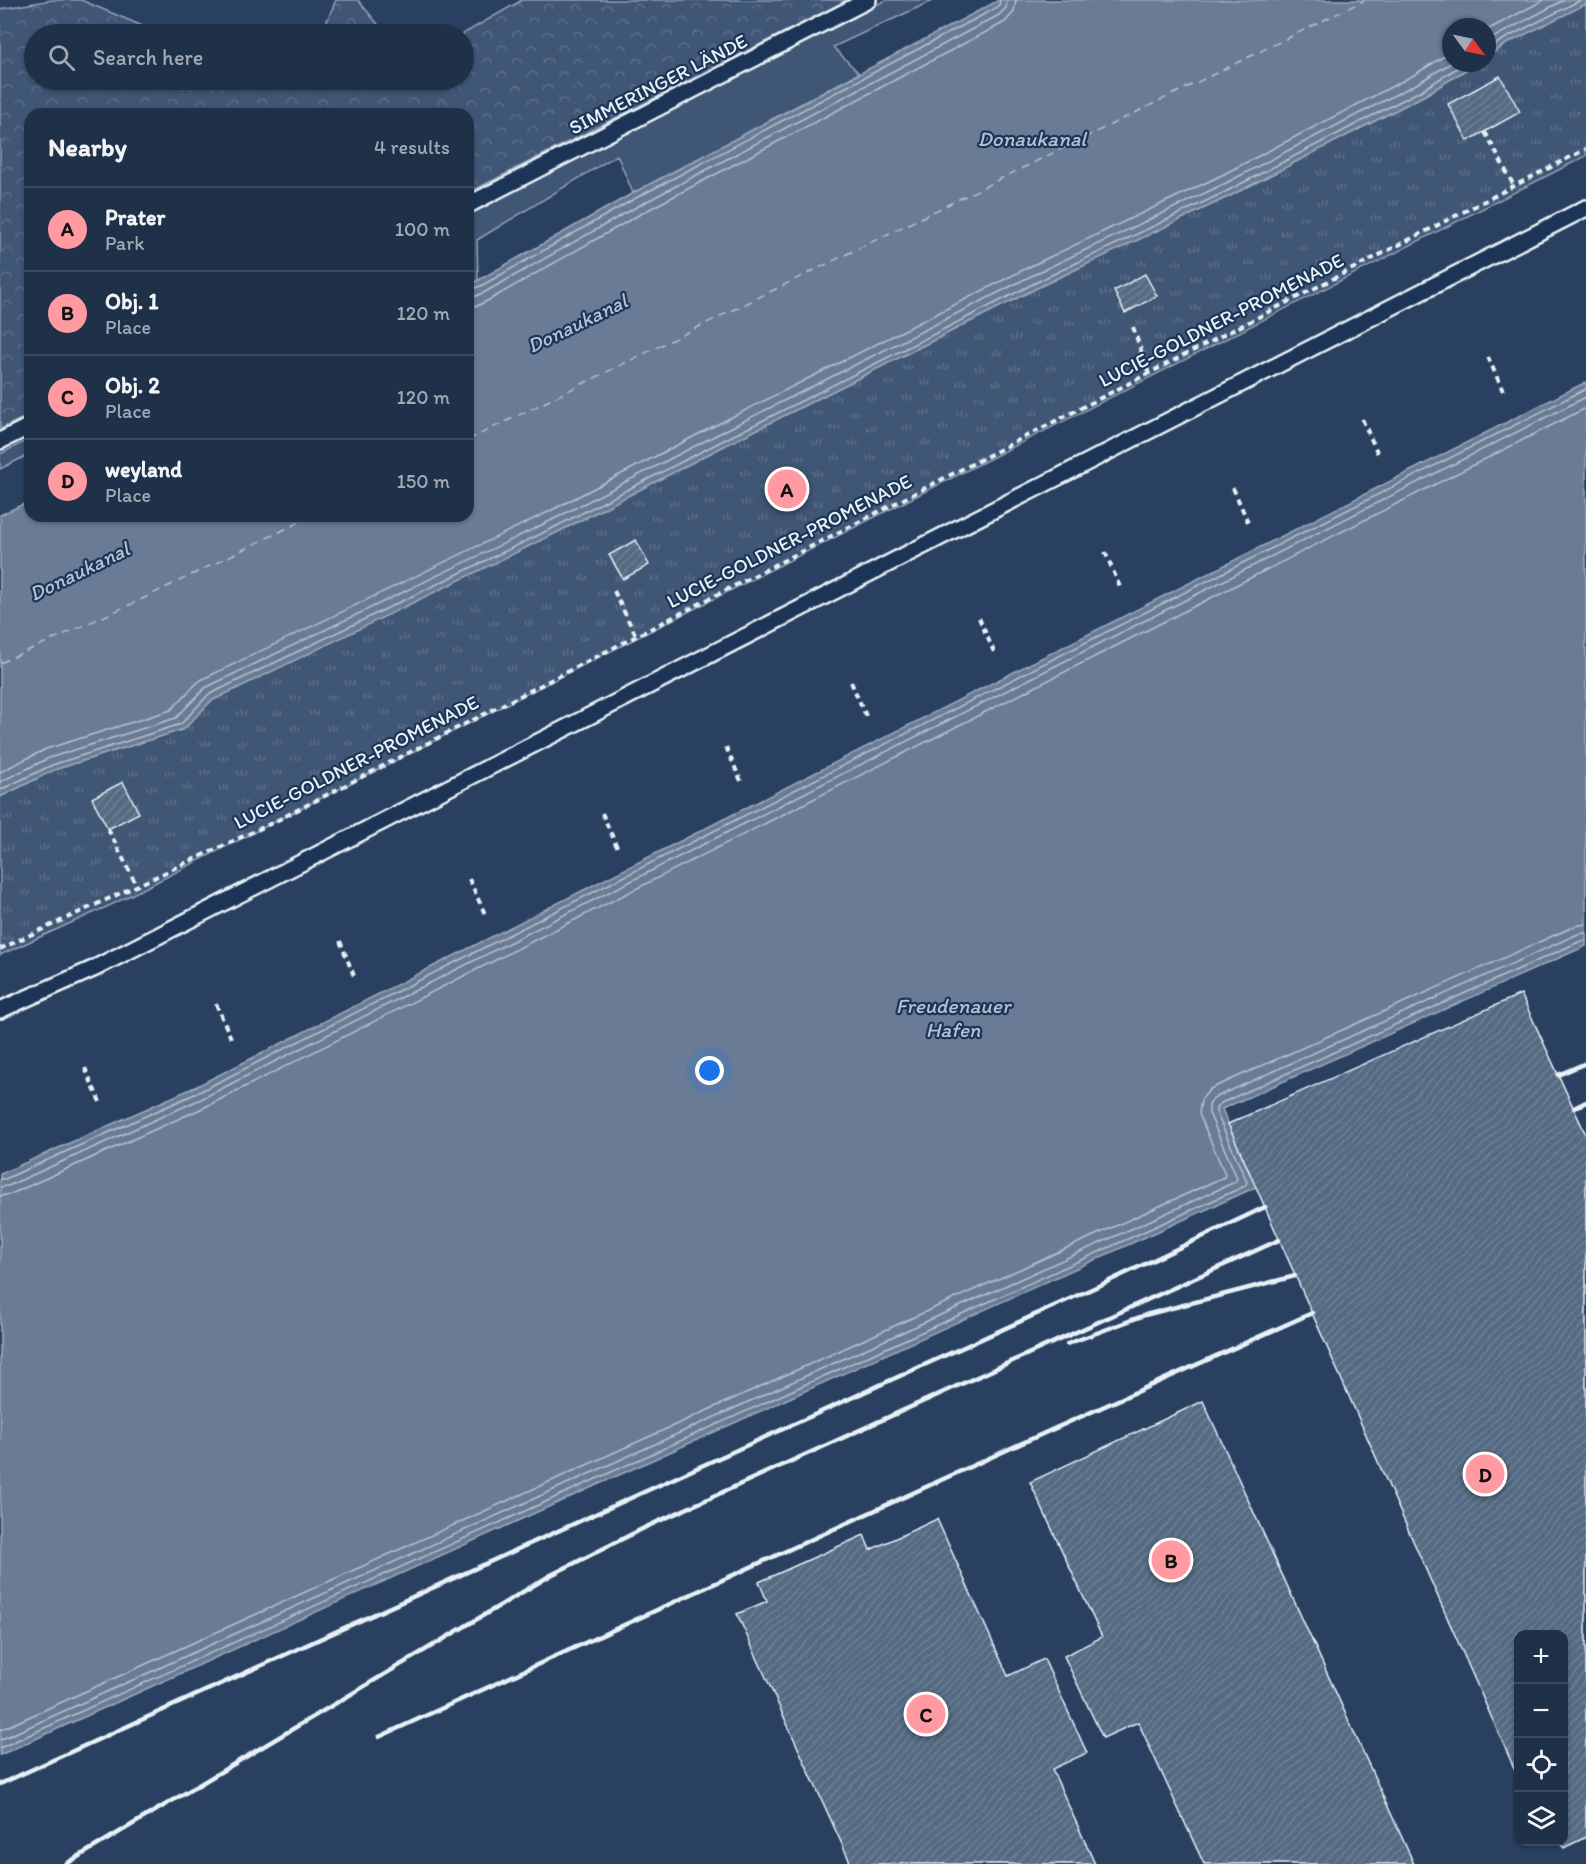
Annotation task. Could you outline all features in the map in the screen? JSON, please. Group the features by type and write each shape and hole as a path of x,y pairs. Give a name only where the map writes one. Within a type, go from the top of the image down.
{"lane":[{"name":"SIMMERINGER LÄNDE","path":"474,202 868,0"},
{"path":"0,1010 93,969 1586,208"},
{"path":"0,441 24,429"}],"path":[{"path":"1485,132 1514,186"},
{"name":"LUCIE-GOLDNER-PROMENADE","path":"0,950 272,823 1586,149"},
{"path":"1132,327 1149,374"},
{"path":"1488,357 1503,391"},
{"path":"1362,419 1377,454"},
{"path":"1233,488 1248,522"},
{"path":"1105,552 1120,587"},
{"path":"614,591 636,636"},
{"path":"979,618 994,652"},
{"path":"851,682 866,716"},
{"path":"726,747 741,781"},
{"path":"602,813 617,847"},
{"path":"108,829 137,886"},
{"path":"469,879 485,914"},
{"path":"340,941 354,976"},
{"path":"216,1004 231,1038"},
{"path":"85,1068 100,1102"}],"green space":[{"path":"52,0 81,0 138,24 24,24 24,90 474,90 474,28 522,0 847,0 474,190 474,108 24,108 24,418 0,429 0,9"},
{"path":"336,0 358,0 378,24 325,24"},
{"path":"886,0 934,0 833,47 859,73 633,193 617,155 477,240 478,280 474,282 474,211"},
{"path":"1586,4 1586,156 113,904 0,955 0,797 54,770 184,729 211,701 556,533 1043,285 1230,196 1425,95 1462,72 1496,72 1496,51"},
{"path":"24,442 24,457 0,469 0,454"}],"water":[{"name":"Donaukanal","path":"999,0 1586,0 1586,4 1496,50 1496,18 1442,18 1442,72 1462,72 1425,95 1230,196 1043,285 556,533 211,701 184,729 54,770 0,797 0,515 24,504 24,522 474,522 474,283 633,193"},
{"name":"Freudenauer Hafen","path":"1586,382 1586,946 1222,1109 1256,1187 0,1755 0,1174 195,1087"}],"building":[{"path":"1500,76 1520,112 1468,141 1448,104"},
{"path":"1145,274 1157,296 1125,313 1114,291"},
{"path":"636,540 649,565 623,579 609,555"},
{"path":"123,782 139,813 108,829 92,798"},
{"path":"1521,994 1586,1135 1586,1837 1568,1846 1568,1630 1514,1630 1514,1768 1228,1124"},
{"path":"1203,1401 1414,1864 1204,1864 1138,1722 1103,1738 1064,1656 1102,1637 1030,1482"},
{"path":"937,1519 1008,1676 1044,1659 1087,1753 1052,1769 1095,1864 851,1864 737,1614 767,1601 759,1582 864,1535 870,1550"}],"ferry route":[{"path":"474,437 1365,0"},
{"path":"0,663 136,602 300,522"}],"railway":[{"path":"1558,1075 1586,1063"},
{"path":"1574,1108 1586,1102"},
{"path":"0,1784 1107,1282 1265,1207"},
{"path":"66,1864 551,1575 646,1527 1279,1240"},
{"path":"1067,1344 1145,1315 1295,1276"},
{"path":"379,1737 1312,1313"}],"place":[{"name":"Prater","path":"787,489"},
{"name":"weyland","path":"1485,1474"},
{"name":"Obj. 1","path":"1171,1560"},
{"name":"Obj. 2","path":"926,1714"}]}
